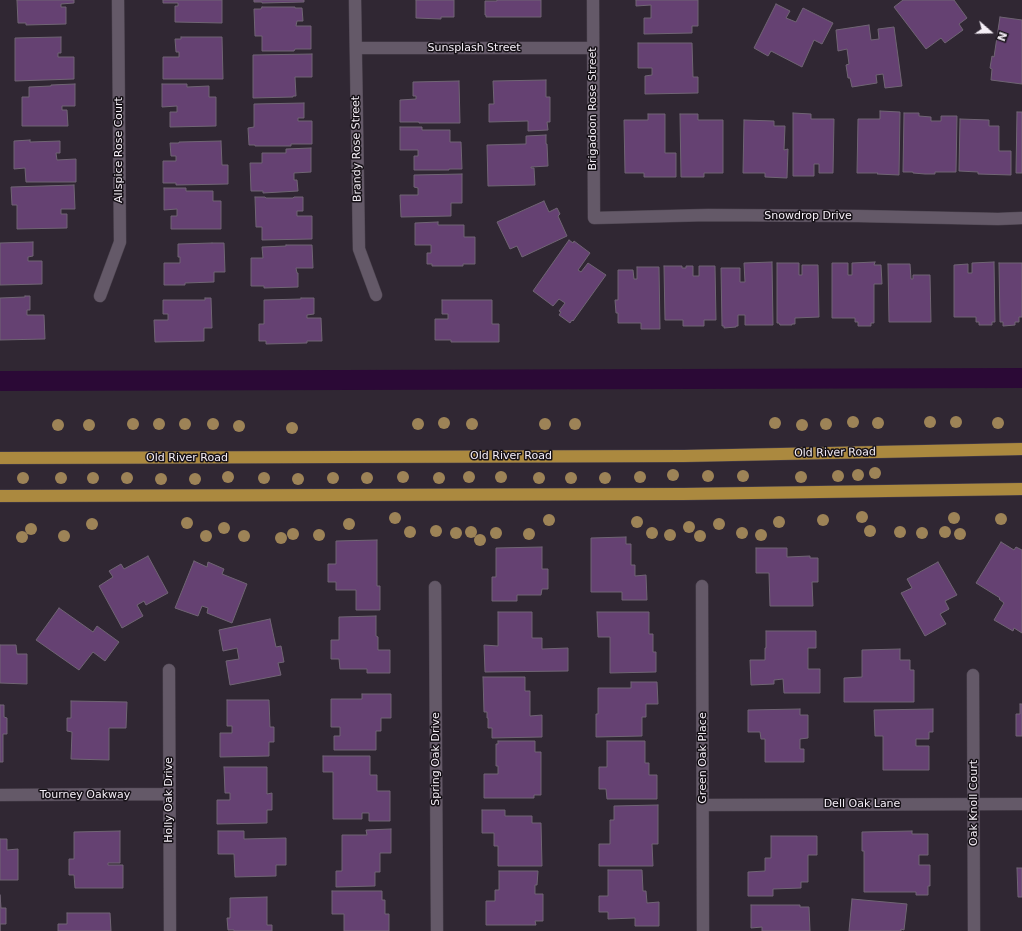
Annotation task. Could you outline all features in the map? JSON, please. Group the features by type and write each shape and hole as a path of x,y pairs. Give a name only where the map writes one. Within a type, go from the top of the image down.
{"main road":[{"name":"Old River Road","path":"0,458 684,456 1022,449"},
{"path":"0,496 684,494 1022,489"}],"street":[{"name":"Allspice Rose Court","path":"100,296 120,242 118,0"},
{"name":"Brandy Rose Street","path":"356,0 359,249 376,295"},
{"name":"Brigadoon Rose Street","path":"593,0 594,218"},
{"name":"Sunsplash Street","path":"356,48 593,48"},
{"name":"Snowdrop Drive","path":"594,218 708,215 998,219 1022,218"},
{"name":"Green Oak Place","path":"702,586 703,931"},
{"name":"Spring Oak Drive","path":"435,587 436,931"},
{"name":"Holly Oak Drive","path":"169,670 170,931"},
{"name":"Oak Knoll Court","path":"973,675 974,931"},
{"name":"Tourney Oakway","path":"0,795 169,794"},
{"name":"Dell Oak Lane","path":"703,805 1022,804"}],"building":[{"path":"17,0 74,0 74,3 61,4 61,7 66,7 66,24 26,25 26,23 18,23"},
{"path":"163,0 222,0 222,23 175,22 175,6 178,6 178,3 163,3"},
{"path":"254,0 304,0 304,2 262,3 254,2"},
{"path":"416,0 454,0 454,17 441,17 441,19 416,18"},
{"path":"541,0 541,17 486,17 485,1"},
{"path":"636,0 698,0 698,26 692,26 692,33 644,34 644,18 651,18 651,5 636,6"},
{"path":"903,0 954,0 967,18 959,24 963,30 945,43 941,38 926,49 894,7"},
{"path":"776,4 790,11 786,18 796,22 803,8 833,23 822,44 814,40 802,67 771,51 768,56 754,48"},
{"path":"262,7 302,8 303,21 297,21 296,26 311,26 311,49 295,49 294,51 262,51 262,36 255,36 254,9 261,9"},
{"path":"1000,17 1022,20 1022,84 991,80 992,69 990,68 992,56 994,57"},
{"path":"869,25 871,40 879,39 878,29 894,27 902,86 885,88 883,74 876,75 877,83 852,87 850,78 848,78 846,65 849,64 847,49 838,51 836,30"},
{"path":"61,37 61,53 58,53 58,57 74,57 74,79 15,81 15,38"},
{"path":"181,37 222,37 223,79 163,79 163,57 179,57 179,52 176,52 175,39 181,39"},
{"path":"638,43 692,43 693,77 698,77 698,93 645,94 645,76 652,75 652,68 638,68"},
{"path":"312,54 312,77 295,77 296,96 253,98 253,55"},
{"path":"546,80 546,97 550,97 550,122 547,122 548,130 528,131 528,121 489,122 489,104 494,104 493,81"},
{"path":"459,81 460,123 400,122 400,100 416,99 416,96 413,96 413,82"},
{"path":"75,84 75,106 62,106 62,110 67,110 68,126 22,126 22,97 29,97 29,87"},
{"path":"162,84 187,84 187,87 209,86 209,97 216,97 216,126 170,127 170,112 177,112 177,106 162,107"},
{"path":"304,103 304,118 298,118 298,121 312,121 312,144 291,144 291,146 249,145 248,128 254,127 254,104"},
{"path":"880,111 900,112 899,175 857,173 858,119 880,119"},
{"path":"1017,112 1022,112 1022,173 1016,173"},
{"path":"793,113 811,114 811,119 834,119 833,173 819,173 819,164 814,164 814,176 793,176"},
{"path":"904,113 919,113 919,116 931,117 931,121 941,121 941,116 957,116 956,172 935,172 935,174 925,174 903,172"},
{"path":"648,114 665,114 665,153 676,153 676,177 644,177 644,173 625,173 624,120 648,120"},
{"path":"680,114 698,114 698,120 723,120 723,173 704,173 704,177 681,177"},
{"path":"960,119 989,120 989,126 999,126 999,151 1011,151 1011,175 978,174 978,172 959,171"},
{"path":"744,120 774,121 774,126 785,126 784,150 788,149 787,178 765,177 765,173 743,173"},
{"path":"400,127 422,127 422,130 450,130 450,142 461,142 462,169 414,170 414,156 418,156 418,150 400,150"},
{"path":"546,135 548,166 531,167 534,168 535,185 488,186 487,145 526,144 526,136"},
{"path":"30,140 30,142 60,141 60,153 56,153 57,160 76,159 76,182 26,182 25,168 14,169 14,141"},
{"path":"221,141 222,165 228,165 228,184 176,185 176,183 163,183 163,161 176,161 176,156 171,156 170,143"},
{"path":"311,148 311,172 294,173 294,180 297,180 298,191 263,193 263,191 251,191 250,163 262,163 262,153 286,153 286,149"},
{"path":"462,174 462,203 451,203 451,216 401,217 400,195 418,195 418,188 414,187 414,175"},
{"path":"74,185 75,209 61,209 61,214 67,214 67,228 17,229 17,205 12,205 11,187"},
{"path":"164,188 186,188 186,191 213,191 213,201 221,201 221,229 171,229 171,216 177,216 177,209 164,210"},
{"path":"255,197 303,197 303,211 297,211 297,216 312,216 312,239 262,240 262,227 256,227"},
{"path":"544,201 549,212 557,208 560,214 558,216 567,236 522,257 517,246 510,249 497,222"},
{"path":"438,222 438,225 464,225 464,237 475,237 475,264 463,264 463,266 432,266 432,264 427,264 427,253 431,253 431,245 415,245 415,223"},
{"path":"569,240 573,243 574,241 590,253 578,270 581,272 588,263 606,275 570,323 559,315 561,312 559,311 565,303 559,299 553,306 533,291"},
{"path":"33,242 33,256 28,257 28,261 42,261 42,284 0,285 0,243"},
{"path":"224,243 225,272 214,272 214,282 185,283 185,285 164,285 164,263 180,263 180,257 178,257 178,244"},
{"path":"312,245 313,268 296,268 298,273 298,287 264,288 264,286 251,286 251,258 263,258 262,247"},
{"path":"772,262 773,325 745,325 745,315 738,315 738,326 724,328 724,326 722,326 721,268 740,268 740,282 745,282 744,263"},
{"path":"875,262 874,265 881,265 882,284 874,284 874,323 871,323 871,326 858,326 858,322 855,322 855,318 832,318 832,263 848,263 848,275 852,275 852,263"},
{"path":"994,262 995,322 992,322 992,325 979,325 979,322 976,322 976,317 954,317 954,265 968,264 968,273 972,273 972,263"},
{"path":"777,263 799,263 799,275 802,275 802,265 818,265 819,317 795,318 795,324 792,325 780,325 777,323"},
{"path":"999,263 1022,263 1022,317 1019,317 1019,322 1015,322 1015,325 1003,326 1003,322 1000,322"},
{"path":"888,264 910,264 911,279 913,279 913,275 930,275 931,322 889,322"},
{"path":"664,266 682,266 682,268 686,268 686,266 693,266 693,276 699,276 699,266 715,266 716,320 704,320 704,326 683,326 683,320 665,320"},
{"path":"637,267 659,267 660,329 641,329 641,323 618,323 618,313 616,313 615,300 618,300 618,270 633,270 634,279 637,279"},
{"path":"30,296 30,310 27,310 27,315 44,315 45,339 0,340 0,298"},
{"path":"205,298 211,298 212,328 204,328 204,341 155,342 154,320 168,320 168,314 163,314 163,300 205,300"},
{"path":"314,298 314,314 307,315 307,318 321,318 322,341 266,344 266,341 259,341 259,324 264,324 264,300"},
{"path":"442,300 492,300 492,324 499,324 499,342 451,342 451,340 435,340 435,319 448,319 448,314 442,314"},
{"path":"626,537 626,544 631,544 631,565 635,565 635,576 646,575 647,600 622,600 622,592 591,592 591,538"},
{"path":"377,540 377,586 380,586 380,610 356,610 356,590 336,590 336,582 328,582 328,564 336,564 336,541"},
{"path":"1001,542 1014,550 1016,547 1022,550 1022,633 1014,628 1013,631 994,620 1004,603 999,599 1000,598 976,583"},
{"path":"542,547 542,569 548,569 548,589 542,589 541,595 517,595 517,601 492,601 492,577 496,577 496,548"},
{"path":"756,548 787,548 787,557 810,556 810,558 818,558 818,582 812,582 813,606 770,606 769,573 756,573"},
{"path":"148,556 168,593 146,605 144,601 137,605 143,616 122,628 99,586 113,577 109,571 121,564 124,569"},
{"path":"194,561 207,567 208,562 224,569 222,574 247,584 232,623 207,613 208,608 202,606 198,616 175,608"},
{"path":"938,562 957,595 945,601 949,609 940,614 946,624 925,636 901,593 912,588 907,579"},
{"path":"59,608 93,632 97,626 119,642 105,661 93,652 79,670 36,640"},
{"path":"498,612 532,612 532,638 542,638 542,649 568,648 568,671 485,672 484,645 498,646"},
{"path":"597,612 649,612 649,634 653,634 653,652 656,652 656,672 610,673 610,637 598,637"},
{"path":"376,616 378,650 390,650 390,673 367,673 367,669 340,669 339,659 331,659 331,640 339,640 339,617"},
{"path":"270,619 276,647 281,646 284,662 278,663 281,675 230,685 226,661 239,659 237,648 223,651 219,630"},
{"path":"766,631 816,631 816,648 808,648 808,669 820,669 820,693 784,693 783,679 774,680 774,684 751,685 750,660 765,660"},
{"path":"0,645 16,645 17,654 27,654 27,684 0,683"},
{"path":"900,649 900,660 910,660 910,670 914,670 914,702 844,702 844,678 862,677 862,650"},
{"path":"483,677 525,677 525,691 530,691 530,716 542,715 542,737 492,738 492,728 488,728 487,712 484,712"},
{"path":"631,682 657,682 658,704 646,704 646,717 642,717 642,736 596,737 598,688 631,688"},
{"path":"362,694 391,694 391,718 381,718 381,731 376,731 376,750 334,750 334,736 340,736 340,727 331,727 331,699 362,699"},
{"path":"227,700 269,700 270,727 274,727 274,742 269,742 269,756 220,757 220,733 232,733 232,726 227,726"},
{"path":"71,701 127,702 126,728 109,728 109,760 71,759 72,732 67,731 67,718 71,718"},
{"path":"1020,704 1022,704 1022,736 1016,736 1016,714 1020,714"},
{"path":"0,705 4,705 4,717 7,718 7,734 3,734 3,762 0,762"},
{"path":"800,709 800,715 808,715 808,738 800,739 800,749 804,749 804,762 765,762 765,739 761,739 760,732 748,732 748,710"},
{"path":"933,709 933,732 929,732 929,739 916,739 916,746 929,746 929,770 883,770 883,736 875,736 874,710"},
{"path":"498,741 535,741 535,752 541,752 541,795 534,795 534,798 484,798 484,774 498,774 498,766 496,766 496,744 498,744"},
{"path":"607,741 645,741 645,763 649,763 649,775 657,775 657,799 607,799 606,789 599,789 599,767 607,767"},
{"path":"323,756 370,756 370,775 377,775 377,791 390,791 390,821 369,821 369,813 362,813 362,819 333,819 333,772 323,772"},
{"path":"224,767 267,767 267,794 272,793 272,810 267,810 267,823 217,824 217,800 230,800 230,793 225,793"},
{"path":"658,805 658,844 652,844 653,866 599,866 599,844 610,844 610,820 614,820 614,806"},
{"path":"482,810 505,810 505,816 532,816 532,823 541,823 542,866 498,866 498,846 494,846 494,833 482,833"},
{"path":"391,829 391,853 380,853 380,872 375,872 375,886 336,887 336,871 342,871 342,835 367,835 366,830"},
{"path":"120,831 120,863 108,863 108,865 123,865 123,888 75,888 74,875 69,875 69,859 74,859 74,832"},
{"path":"218,831 244,831 244,839 286,838 286,865 276,865 276,876 235,877 234,854 218,854"},
{"path":"912,831 912,834 928,834 928,855 919,855 919,865 930,865 930,886 928,886 928,895 916,895 916,892 864,892 864,851 862,851 862,832"},
{"path":"771,836 817,836 817,855 808,855 808,882 801,882 801,888 773,889 773,896 748,896 748,872 765,871 765,858 771,858"},
{"path":"0,839 7,839 7,850 18,849 18,880 0,880"},
{"path":"1017,868 1022,868 1022,897 1018,897"},
{"path":"608,870 642,870 643,891 646,891 647,903 659,902 659,926 635,926 635,918 608,919 608,912 599,912 599,896 608,896"},
{"path":"499,871 538,871 535,894 543,894 543,921 535,921 536,925 486,925 486,901 495,901 495,890 499,890"},
{"path":"332,891 382,891 382,900 385,900 385,914 389,914 389,931 344,931 344,914 332,914"},
{"path":"0,895 1,908 6,908 6,924 0,924"},
{"path":"267,897 267,925 272,925 272,931 228,930 227,918 230,918 230,898"},
{"path":"852,899 907,904 904,930 849,931"},
{"path":"751,905 800,905 800,907 809,907 810,931 762,931 762,927 751,928"},
{"path":"67,913 110,913 111,931 58,931 58,924 67,924"}],"waterway":[{"path":"0,381 1022,378"}]}
